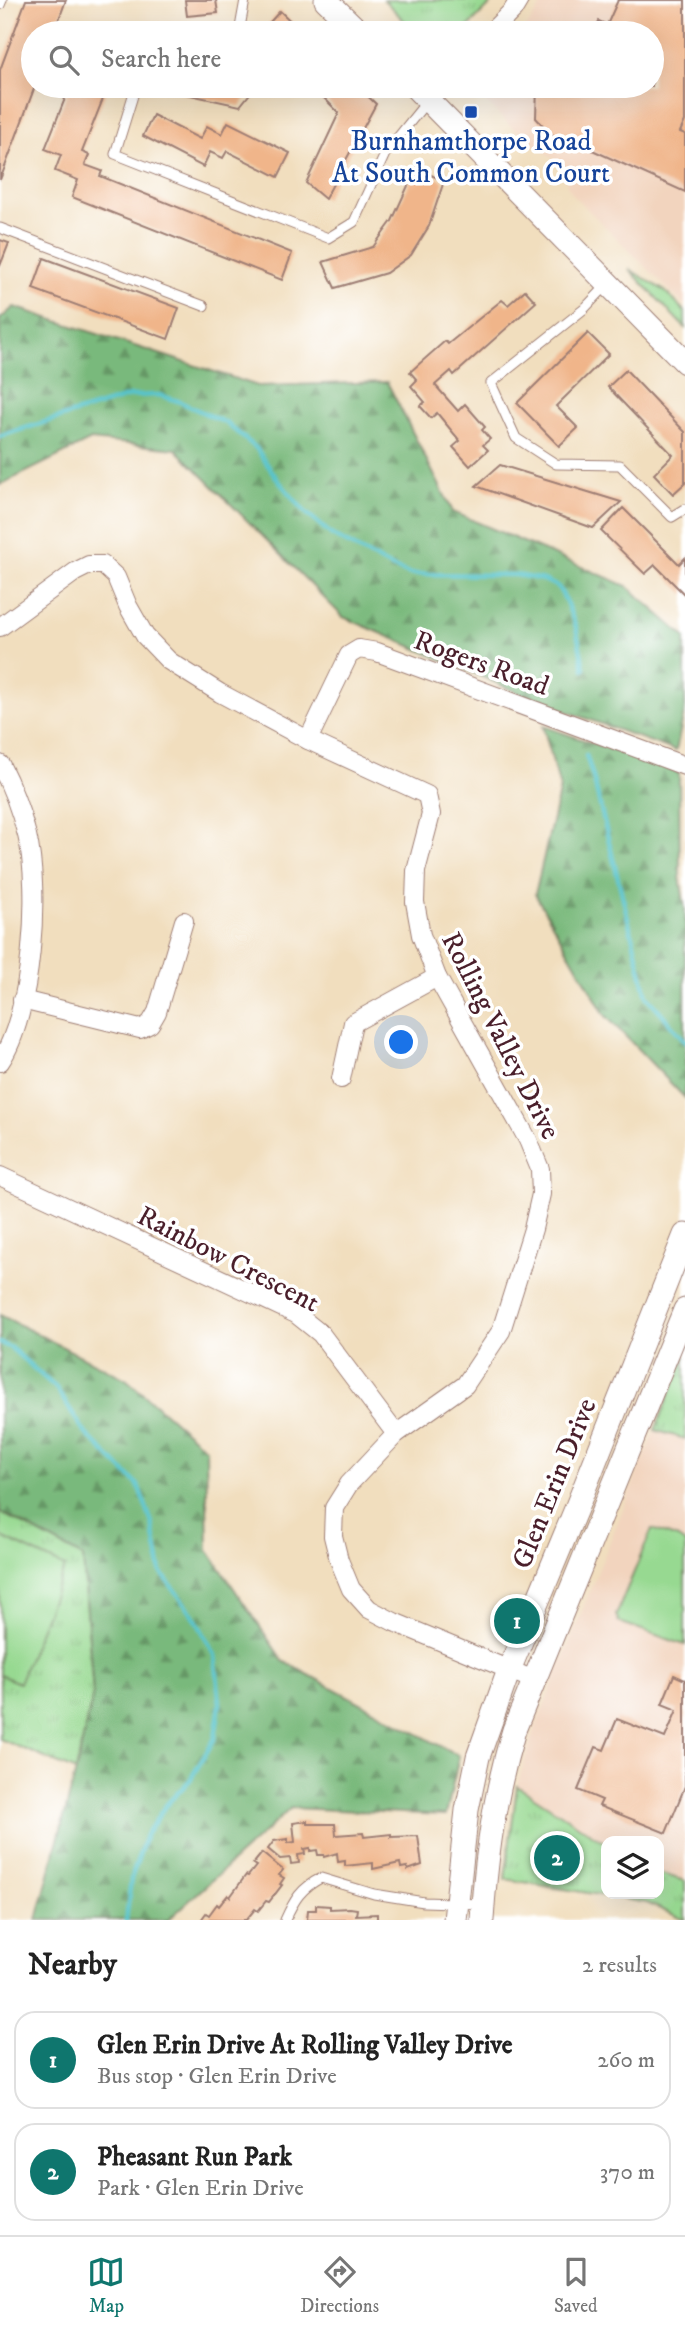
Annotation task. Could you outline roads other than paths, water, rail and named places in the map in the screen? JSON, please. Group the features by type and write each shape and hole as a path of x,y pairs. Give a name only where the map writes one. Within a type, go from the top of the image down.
{"street":[{"path":"326,0 348,21"},
{"path":"502,21 519,0"},
{"path":"435,98 505,179 684,358"},
{"name":"Rolling Valley Drive","path":"0,627 75,572 89,565 103,565 116,577 145,636 169,661 220,693 308,740 427,795 431,814 416,871 415,902 421,935 437,977 528,1139 540,1169 541,1194 533,1229 501,1331 465,1385 396,1434 356,1476 334,1508 333,1536 351,1589 369,1609 534,1680"},
{"name":"Rogers Road","path":"308,740 349,655 359,649 377,652 685,766"},
{"path":"0,764 27,836 33,947 11,1046 0,1062"},
{"path":"22,1000 140,1029 149,1024 157,1012 184,921"},
{"path":"341,1079 353,1023 437,977"},
{"name":"Rainbow Crescent","path":"0,1176 296,1314 321,1334 396,1434"},
{"name":"Glen Erin Drive","path":"455,1912 467,1810 478,1757 509,1670 685,1235"},
{"name":"Glen Erin Drive","path":"483,1912 496,1797 514,1730 685,1310"}],"lane":[{"path":"0,5 2,0"},
{"path":"241,21 245,0"},
{"path":"132,98 115,154 328,238 354,222 386,152 423,98"},
{"path":"0,228 204,306"},
{"path":"609,283 584,309 491,383 516,438 526,445 556,464 620,465 672,517 685,509"},
{"path":"285,1920 294,1900 307,1885 321,1878 374,1894 424,1902 455,1912 483,1912"}],"waterway":[{"path":"0,436 130,396 159,395 178,401 226,423 256,448 304,511 332,535 391,567 410,574 516,575 544,580 558,587 576,627 584,669"},
{"path":"586,755 647,996 685,1041"},
{"path":"0,1343 11,1348 56,1388 86,1434 138,1485 152,1523 161,1572 194,1616 215,1655 220,1704 215,1738 190,1780 165,1806 146,1835 131,1879 126,1920"}],"place":[{"name":"Burnhamthorpe Road At South Common Court","path":"471,112"},
{"name":"Glen Erin Drive At Rolling Valley Drive","path":"517,1621"},
{"name":"Pheasant Run Park","path":"557,1858"}]}
